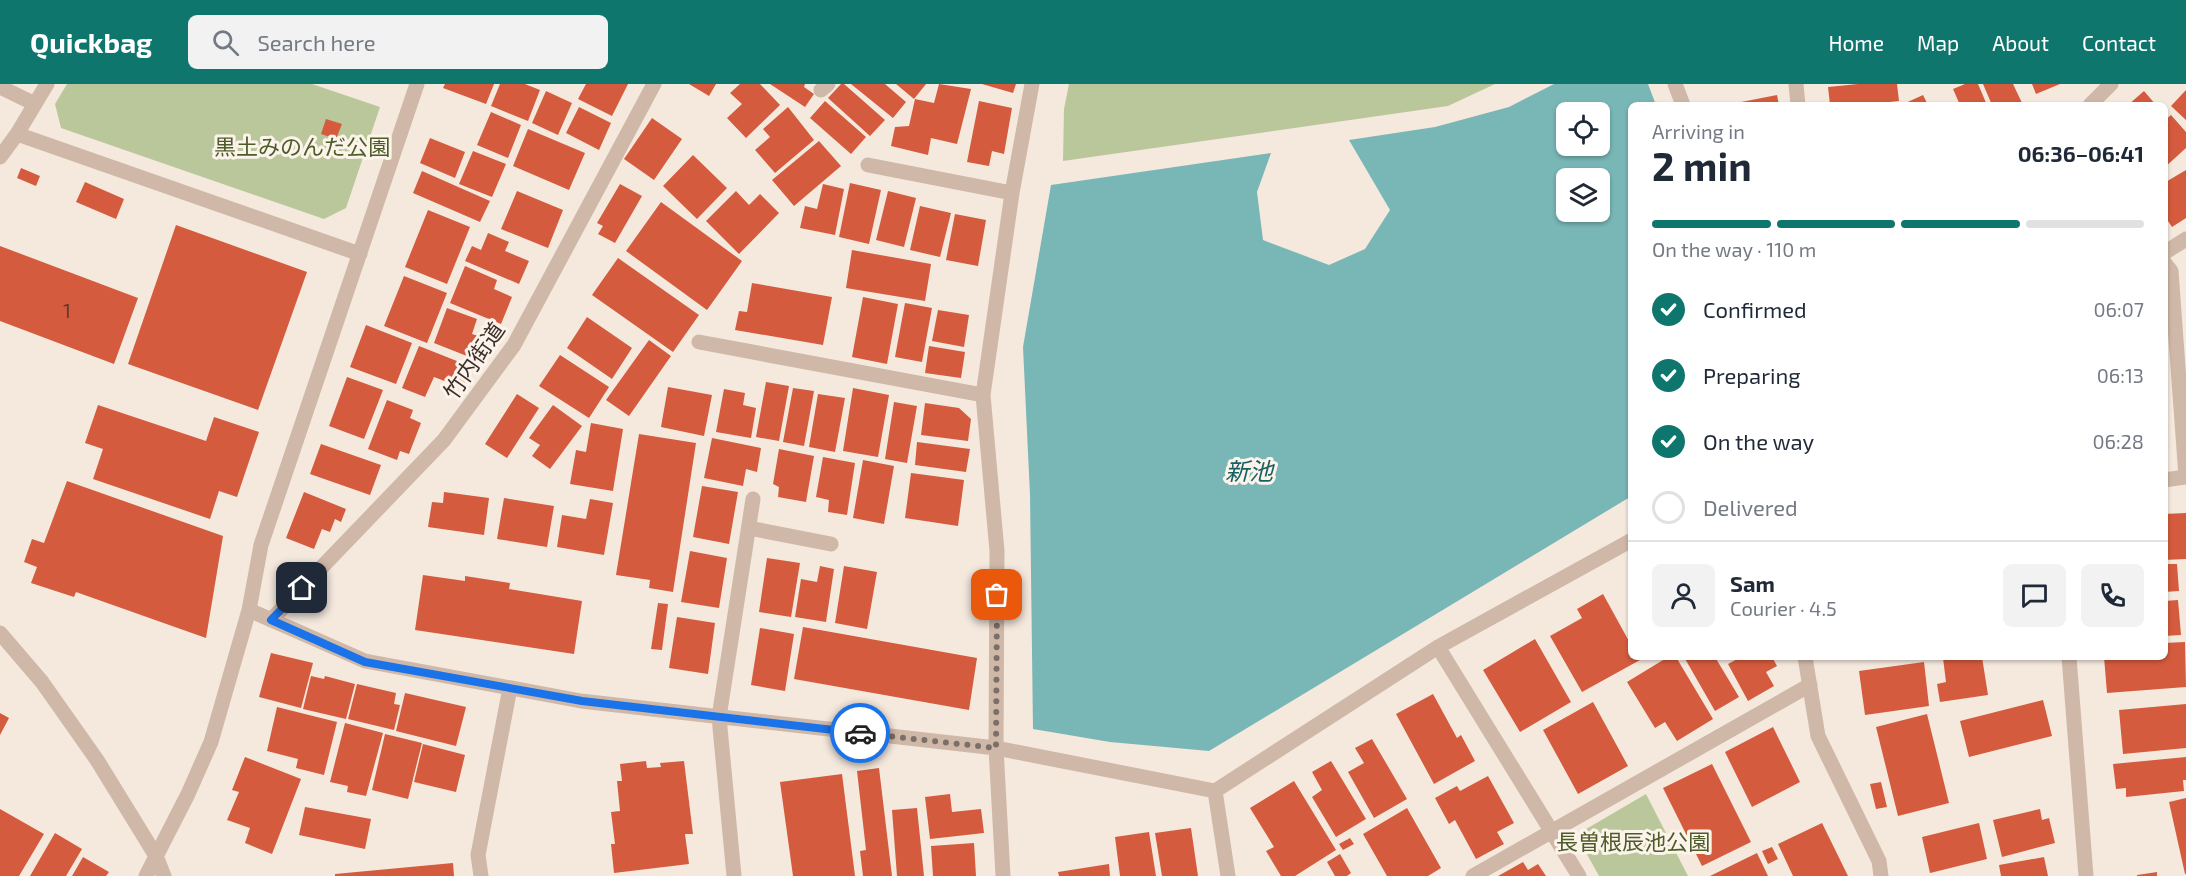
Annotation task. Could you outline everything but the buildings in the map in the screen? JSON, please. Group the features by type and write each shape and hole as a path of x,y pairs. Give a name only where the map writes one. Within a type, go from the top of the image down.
{"street":[{"path":"0,157 17,134 47,84"},
{"path":"146,876 184,802 211,742 249,610 261,545 417,84"},
{"name":"竹内街道","path":"271,620 444,440 514,345 654,84"},
{"path":"1003,876 996,748 997,551 983,395 1012,193 1032,84"},
{"path":"1675,84 1682,102"},
{"path":"1796,84 1798,102"},
{"path":"2093,102 2110,84"},
{"path":"0,87 35,104"},
{"path":"17,134 360,254"},
{"path":"868,165 1012,193"},
{"path":"2168,250 2186,239"},
{"path":"2168,267 2171,271 2186,477 2168,479"},
{"path":"699,342 983,395"},
{"path":"734,876 719,717 753,499"},
{"path":"749,528 831,544"},
{"path":"249,610 365,662 582,701 996,748 1215,791 1437,647 1628,542"},
{"path":"0,633 42,682 98,760 156,856 164,876"},
{"path":"1437,647 1579,876"},
{"path":"1805,660 1818,736 1879,861 1881,876"},
{"path":"2069,660 2086,876"},
{"path":"1473,876 1809,686"},
{"path":"481,876 478,855 510,688"},
{"path":"1215,791 1228,876"}],"green space":[{"name":"黒土みのんだ公園","path":"67,84 312,84 380,107 346,208 324,219 61,128 55,104"},
{"path":"1069,84 1495,84 1448,106 1063,161 1064,109"},
{"name":"長曽根辰池公園","path":"1646,794 1688,876 1599,876 1578,838 1581,832"}],"water":[{"name":"新池","path":"1554,84 1648,84 1655,102 1628,102 1628,498 1209,751 1110,742 1033,729 1030,495 1023,347 1051,185 1271,153 1257,192 1263,240 1329,265 1365,249 1390,210 1349,140 1435,127 1509,107"}],"way so far":[{"path":"860,733 996,748 997,595"}],"route":[{"path":"302,588 271,620 365,662 582,701 860,733"}]}
